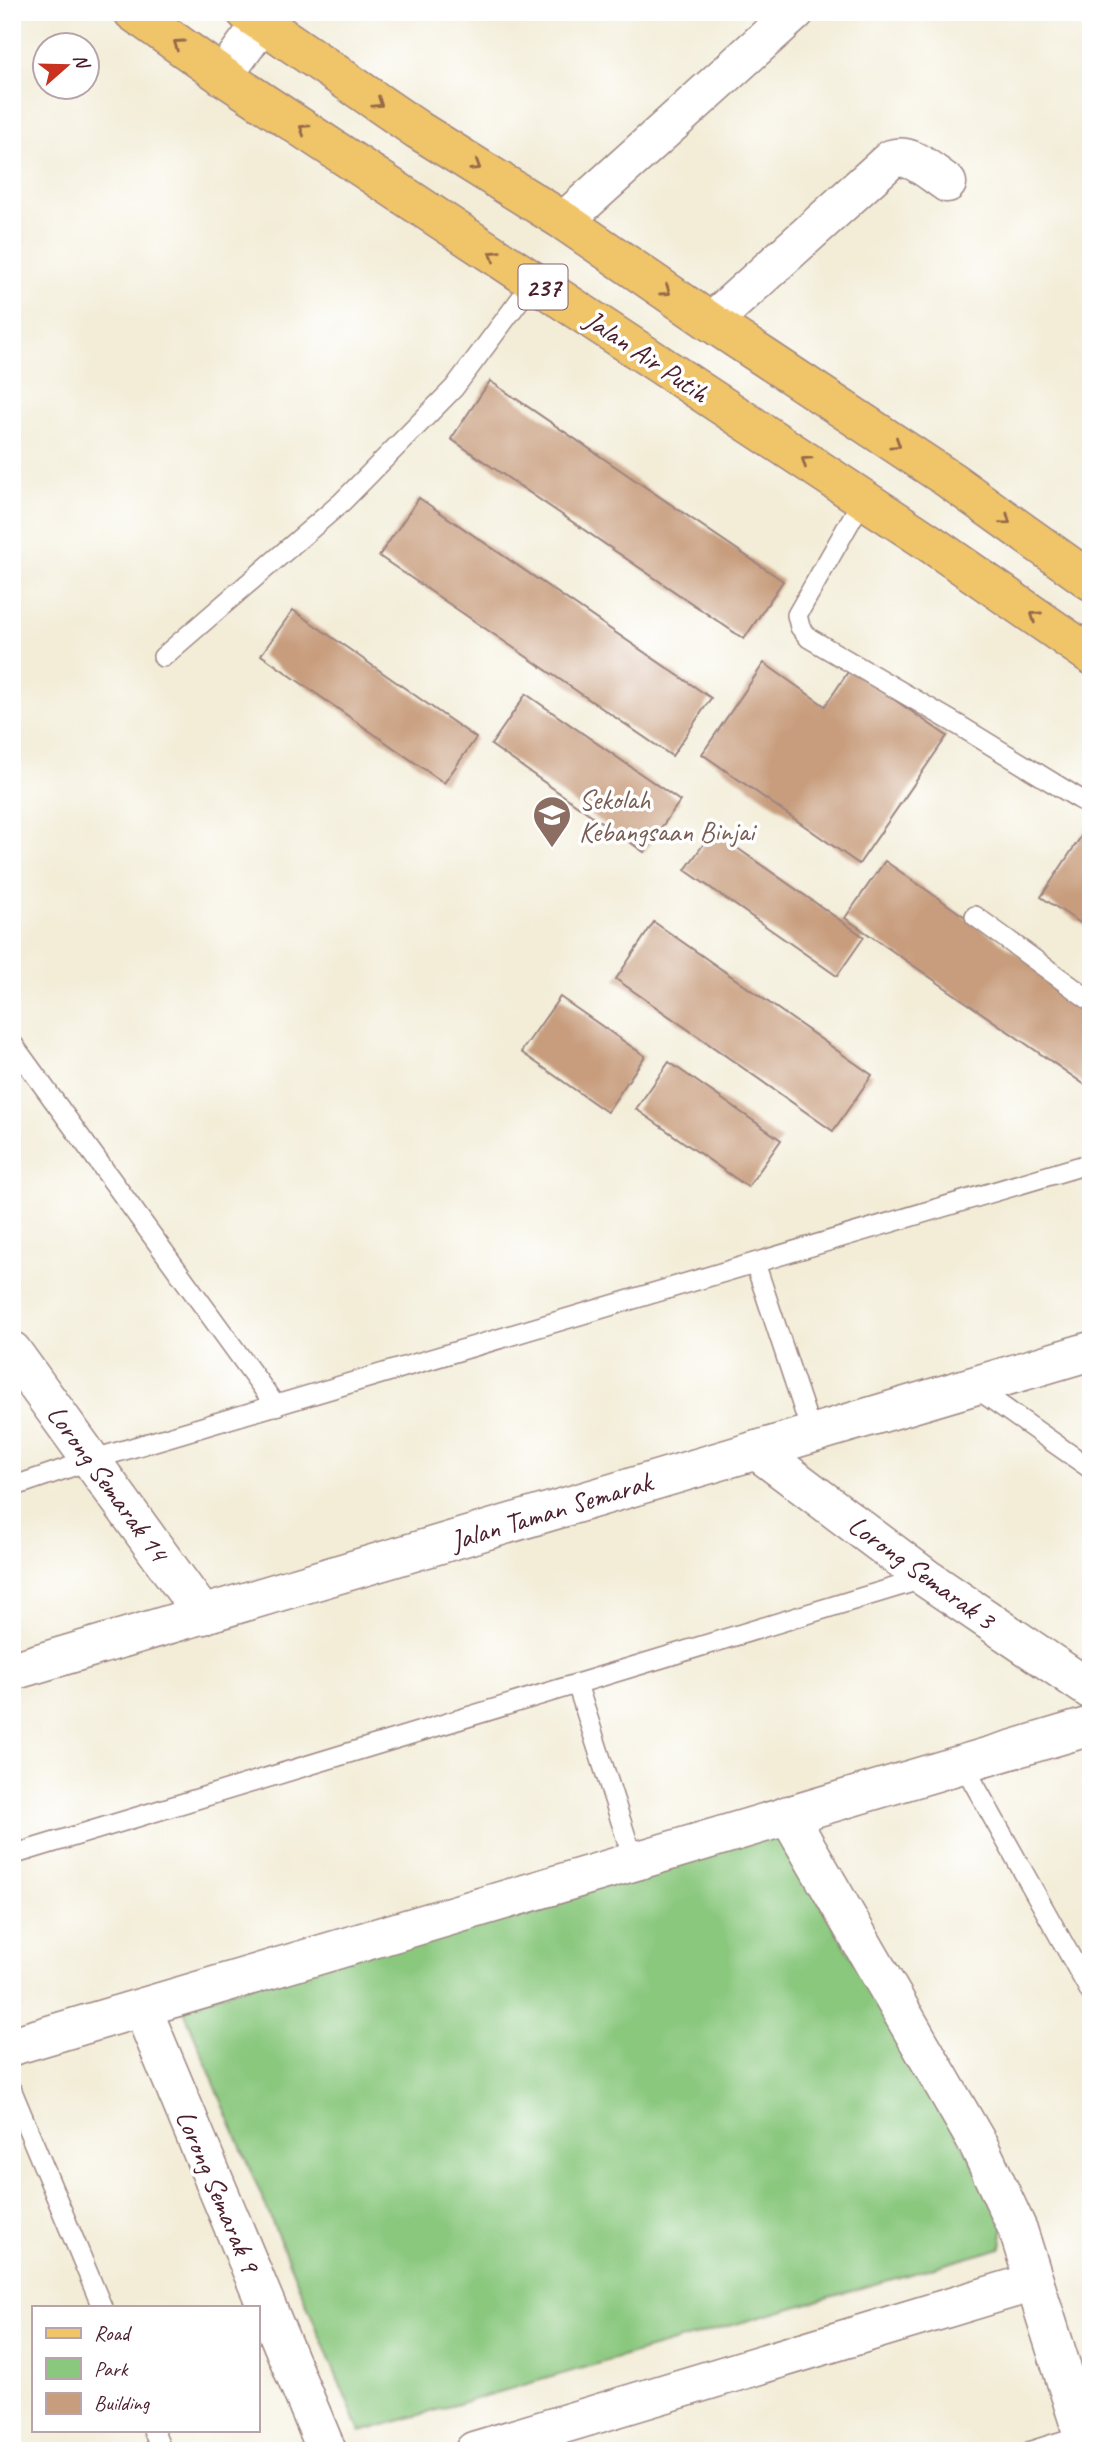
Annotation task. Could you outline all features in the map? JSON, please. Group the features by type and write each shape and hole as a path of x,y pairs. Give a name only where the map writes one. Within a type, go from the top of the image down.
{"main road":[{"name":"Jalan Air Putih","path":"133,12 223,76 927,541 1091,655"},
{"name":"237","path":"260,16 418,130 564,221 950,480 1091,581"}],"street":[{"path":"564,221 795,12"},
{"path":"223,76 260,16"},
{"path":"711,322 891,159 908,157 947,183"},
{"name":"Lorong Semarak 14","path":"12,1351 203,1615"},
{"name":"Jalan Taman Semarak","path":"12,1671 1091,1351"},
{"name":"Lorong Semarak 3","path":"756,1450 926,1578 1091,1690"},
{"path":"12,2046 1091,1726"},
{"path":"788,1815 979,2146 1017,2230 1085,2443"},
{"name":"Lorong Semarak 9","path":"142,2008 327,2451"},
{"path":"474,2451 1034,2282"}],"lane":[{"path":"163,657 342,502 454,388 534,281"},
{"path":"863,499 797,615 800,627 809,638 1091,806"},
{"path":"975,916 1091,1001"},
{"path":"12,1043 276,1406"},
{"path":"12,1488 92,1460 1091,1163"},
{"path":"755,1262 812,1434"},
{"path":"972,1386 1091,1469"},
{"path":"12,1855 926,1578"},
{"path":"577,1684 634,1862"},
{"path":"962,1764 1091,1993"},
{"path":"12,2091 103,2306"},
{"path":"154,2432 162,2451"},
{"path":"1031,2451 1085,2443"}],"green space":[{"path":"774,1825 1005,2216 1001,2248 360,2432 182,2006"}],"building":[{"path":"490,381 783,581 744,639 451,439"},
{"path":"419,498 711,698 672,756 379,556"},
{"path":"293,610 476,738 444,783 261,655"},
{"path":"764,663 825,706 850,669 947,736 859,864 702,754"},
{"path":"526,694 680,801 644,852 491,745"},
{"path":"1088,826 1091,828 1091,930 1041,897"},
{"path":"713,831 864,937 837,976 685,870"},
{"path":"885,861 1091,1005 1091,1089 845,918"},
{"path":"654,922 872,1075 833,1131 616,979"},
{"path":"560,997 645,1056 607,1112 521,1052"},
{"path":"669,1062 781,1140 748,1187 636,1109"}],"place":[{"name":"Sekolah Kebangsaan Binjai","path":"552,849"}]}
